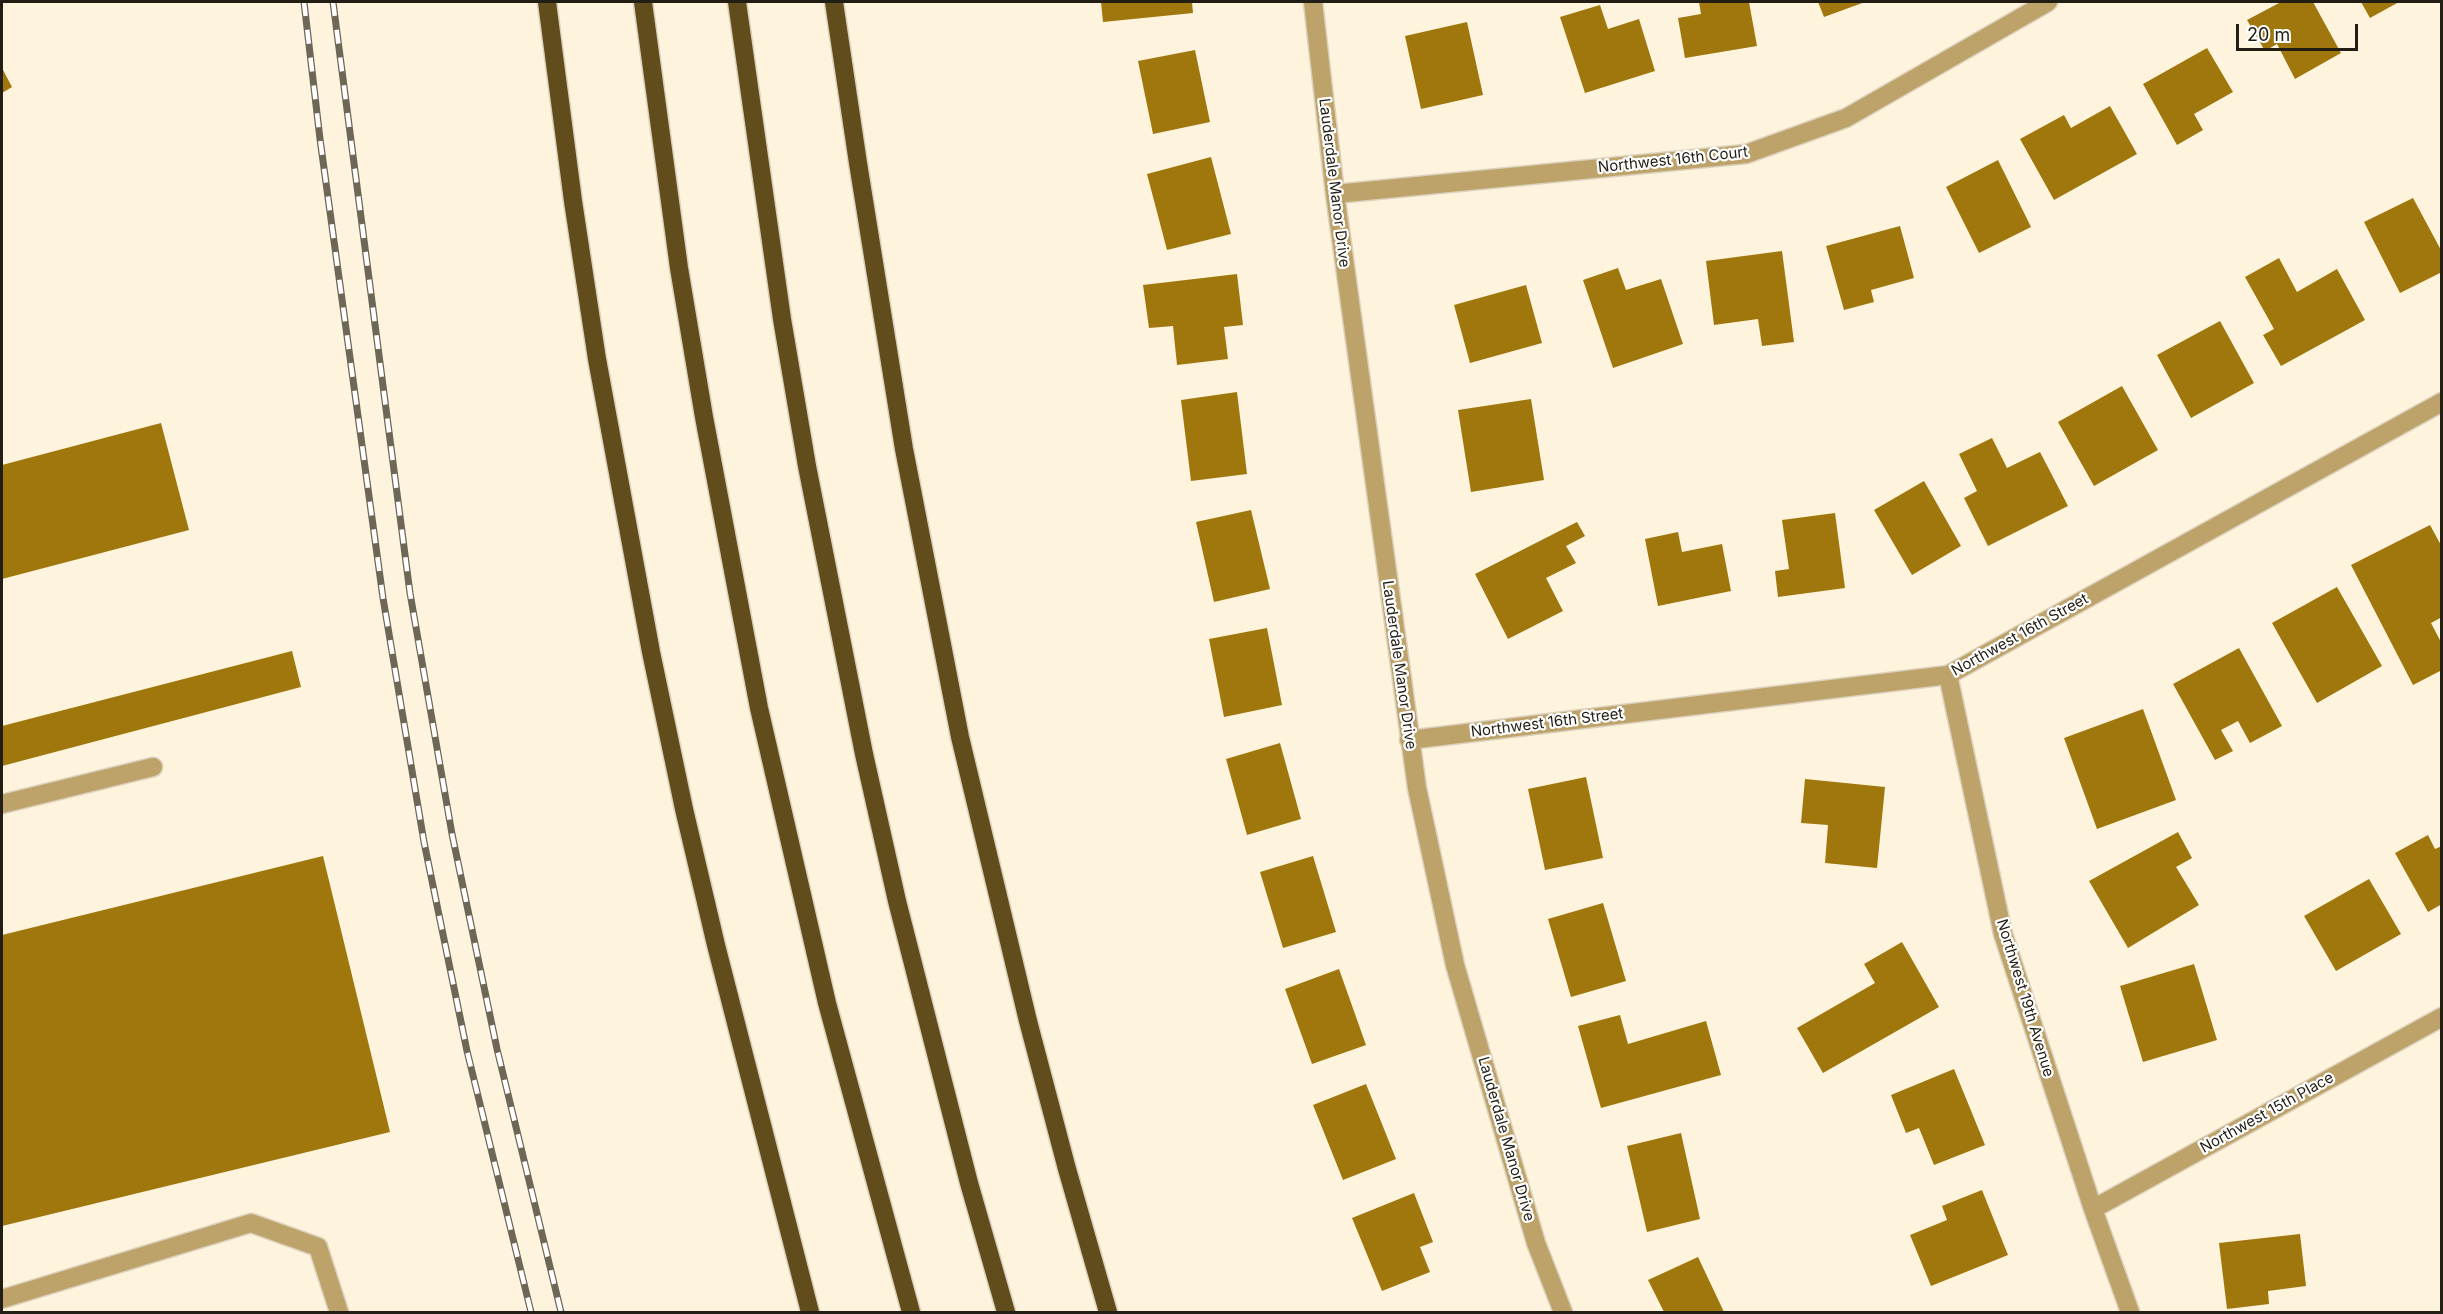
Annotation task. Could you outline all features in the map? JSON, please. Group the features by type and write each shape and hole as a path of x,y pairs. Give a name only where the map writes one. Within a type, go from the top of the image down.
{"highway":[{"path":"548,2 573,201 597,359 651,652 716,945 810,1312"},
{"path":"642,2 683,291 704,417 759,708 827,1003 912,1312"},
{"path":"737,2 759,168 807,466 864,754 897,901 969,1183 1006,1312"},
{"path":"834,2 904,448 960,737 1066,1169 1108,1312"}],"street":[{"name":"Lauderdale Manor Drive","path":"1313,2 1335,194 1417,788 1455,965 1536,1243 1563,1312"},
{"name":"Northwest 16th Court","path":"1335,194 1746,154 1846,118 2048,2"},
{"name":"Northwest 16th Street","path":"1409,740 1948,675 2442,402"},
{"name":"Northwest 19th Avenue","path":"1948,675 2004,934 2093,1209 2130,1312"},
{"path":"2,804 153,767"},
{"name":"Northwest 15th Place","path":"2093,1209 2442,1017"},
{"path":"2,1299 251,1223 318,1247 339,1312"}],"building":[{"path":"1101,2 1192,2 1193,13 1103,22"},
{"path":"1699,2 1749,2 1757,46 1685,58 1678,18 1701,14"},
{"path":"1818,2 1865,2 1824,17"},
{"path":"2281,2 2313,2 2341,53 2295,79 2277,44 2265,51 2247,20"},
{"path":"2361,2 2399,2 2370,18"},
{"path":"1600,5 1608,29 1639,19 1655,71 1585,93 1560,17"},
{"path":"1467,22 1483,95 1421,109 1405,36"},
{"path":"2207,48 2233,92 2194,114 2203,130 2177,145 2143,84"},
{"path":"1195,50 1210,122 1153,134 1138,61"},
{"path":"2,68 12,87 2,93"},
{"path":"2110,106 2137,154 2054,200 2020,139 2064,115 2071,128"},
{"path":"1211,157 1231,234 1167,250 1147,174"},
{"path":"1998,160 2031,227 1979,253 1946,187"},
{"path":"2413,198 2442,252 2442,272 2400,293 2364,222"},
{"path":"1900,226 1914,278 1871,290 1874,302 1844,310 1826,246"},
{"path":"1782,251 1794,342 1762,346 1758,319 1714,325 1706,261"},
{"path":"2279,258 2297,292 2337,269 2365,320 2281,366 2263,335 2274,329 2245,277"},
{"path":"1618,268 1626,290 1661,279 1683,344 1613,368 1583,280"},
{"path":"1237,274 1243,325 1224,327 1228,359 1177,365 1173,326 1149,328 1143,285"},
{"path":"1526,285 1542,343 1470,363 1454,305"},
{"path":"2220,321 2254,383 2191,418 2157,355"},
{"path":"2122,386 2158,450 2094,486 2058,422"},
{"path":"1237,392 1247,474 1191,481 1181,400"},
{"path":"1531,399 1544,480 1471,492 1458,410"},
{"path":"161,423 189,530 2,579 2,465"},
{"path":"1992,438 2007,468 2040,452 2068,506 1988,546 1964,498 1977,491 1959,454"},
{"path":"1924,481 1961,546 1912,575 1874,510"},
{"path":"1251,510 1270,589 1214,602 1196,522"},
{"path":"1835,513 1845,588 1778,597 1775,571 1789,569 1782,520"},
{"path":"1577,522 1585,536 1566,546 1576,563 1546,578 1563,611 1508,639 1475,574"},
{"path":"2430,525 2442,547 2442,617 2431,623 2442,644 2442,670 2413,685 2351,565"},
{"path":"1678,532 1682,552 1722,544 1731,591 1658,606 1645,539"},
{"path":"2337,587 2382,666 2317,703 2272,623"},
{"path":"1267,628 1282,705 1224,717 1209,639"},
{"path":"2239,648 2282,726 2250,743 2238,721 2221,730 2233,751 2215,760 2173,684"},
{"path":"292,651 301,687 2,766 2,726"},
{"path":"2143,709 2176,800 2097,829 2064,738"},
{"path":"1280,743 1301,819 1247,835 1226,759"},
{"path":"1586,777 1603,858 1545,870 1528,789"},
{"path":"1805,779 1885,787 1877,868 1825,863 1828,825 1801,823"},
{"path":"2178,832 2192,858 2176,867 2199,905 2128,948 2089,881"},
{"path":"2428,835 2435,849 2442,846 2442,904 2428,912 2395,853"},
{"path":"323,856 390,1132 2,1226 2,935"},
{"path":"1313,856 1336,932 1283,948 1260,872"},
{"path":"2369,879 2401,934 2336,971 2304,916"},
{"path":"1603,903 1626,981 1571,997 1548,919"},
{"path":"1902,942 1939,1007 1823,1073 1797,1028 1875,983 1864,964"},
{"path":"2194,964 2217,1040 2143,1062 2120,986"},
{"path":"1339,969 1366,1045 1312,1064 1285,989"},
{"path":"1620,1015 1628,1044 1706,1021 1721,1075 1601,1108 1578,1026"},
{"path":"1954,1069 1985,1145 1934,1165 1919,1128 1906,1133 1891,1095"},
{"path":"1366,1084 1396,1159 1343,1180 1313,1105"},
{"path":"1681,1133 1700,1219 1647,1232 1627,1146"},
{"path":"1982,1190 2008,1255 1931,1286 1910,1235 1947,1220 1942,1206"},
{"path":"1414,1193 1433,1242 1420,1247 1430,1272 1382,1291 1352,1218"},
{"path":"2300,1234 2306,1286 2268,1291 2269,1304 2227,1309 2219,1243"},
{"path":"1698,1257 1724,1312 1664,1312 1648,1280"}],"railway":[{"path":"304,2 320,139 383,598 424,842 467,1051 531,1312"},
{"path":"333,2 410,593 452,834 497,1049 561,1312"}]}
